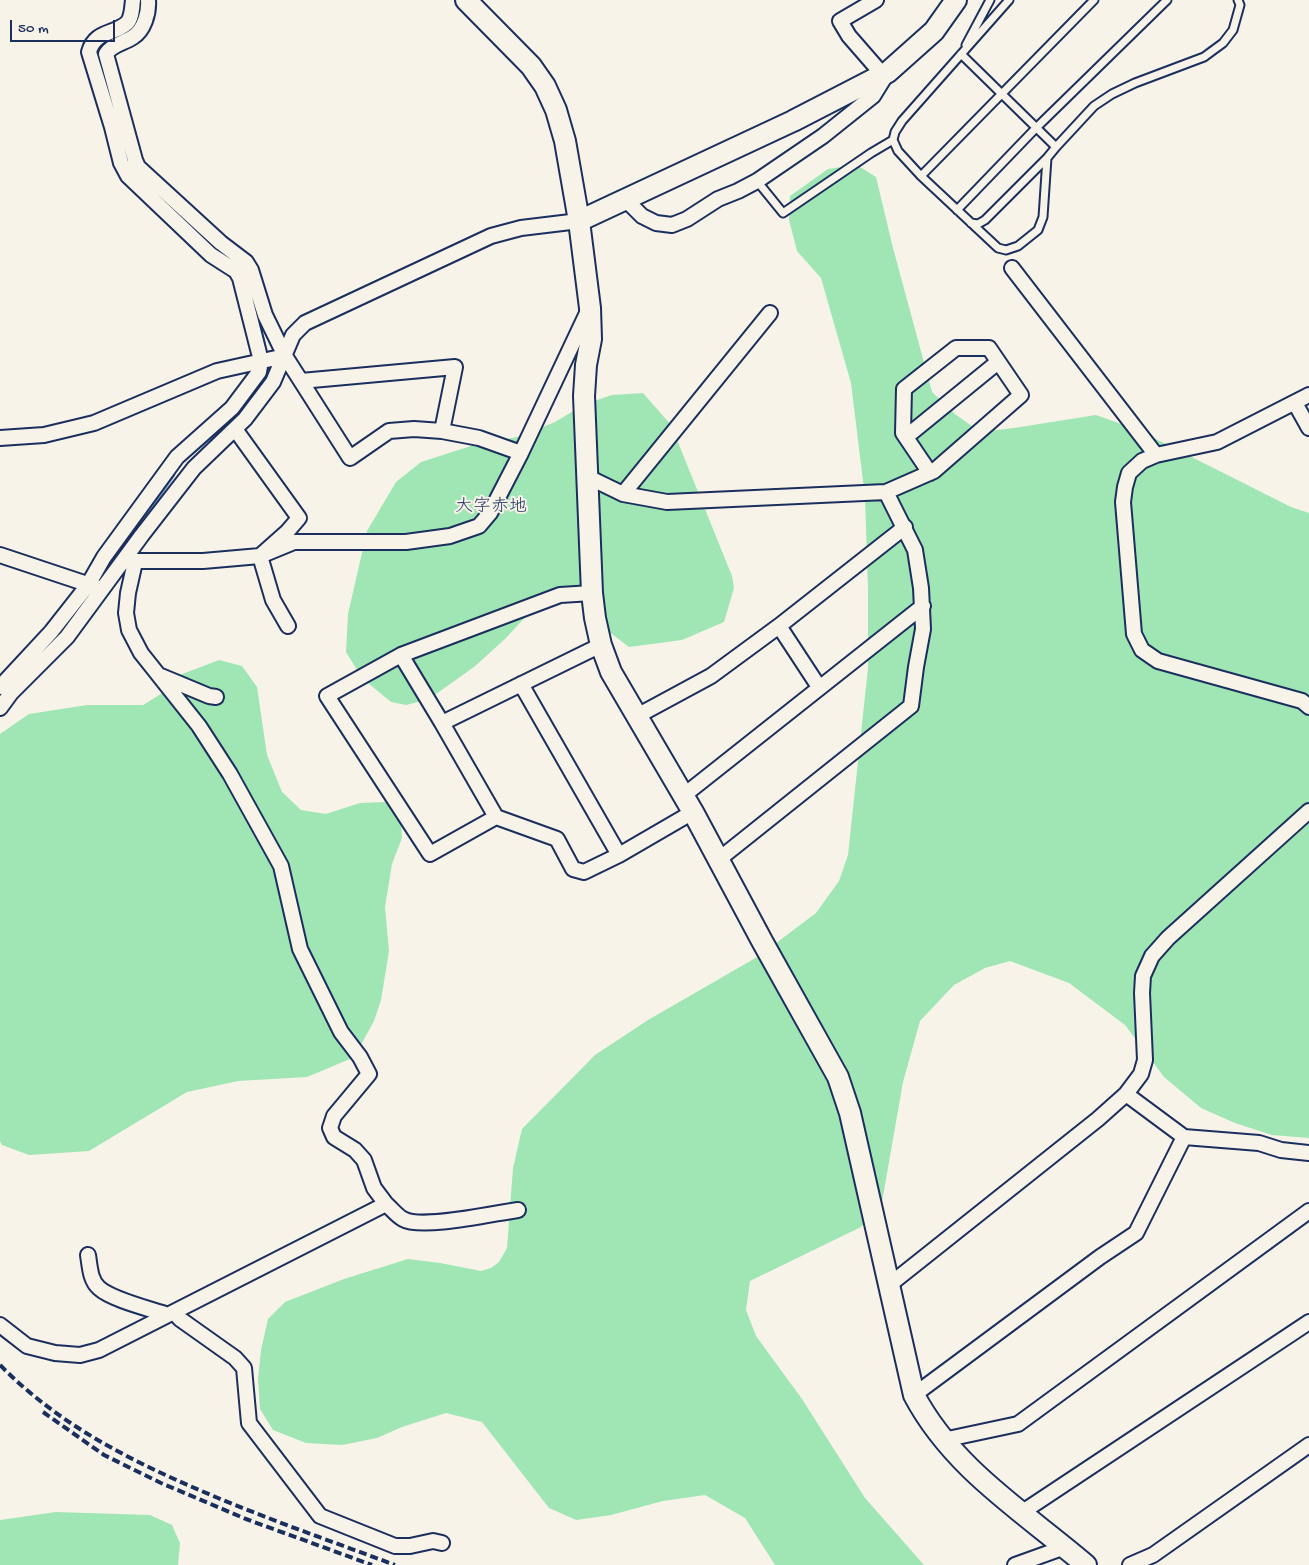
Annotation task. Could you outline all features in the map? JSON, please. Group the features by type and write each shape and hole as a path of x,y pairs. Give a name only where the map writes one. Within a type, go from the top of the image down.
{"street":[{"path":"0,708 11,693 67,637 95,587 104,557 176,456 232,408 259,372 260,361 240,278 236,272 211,255 128,176 121,163 89,52 96,40 126,23 131,15 133,0"},
{"path":"148,0 146,19 140,30 135,36 108,49 106,54 138,167 221,244 246,262 251,270 265,315 285,356 350,458 389,431 414,429 442,431 479,438 521,453"},
{"path":"466,0 531,66 545,86 556,110 564,141 579,221 592,339 586,365 584,396 592,593 601,645 611,672 688,804 838,1077 850,1113 914,1395 924,1415 943,1440 976,1474 1086,1565"},
{"path":"876,0 840,21 849,36 885,73"},
{"path":"518,1210 440,1222 417,1223 404,1220 386,1204 374,1188 364,1160 355,1150 334,1137 330,1128 334,1116 369,1074 360,1057 341,1032 300,949 281,866 230,774 199,726 141,653 129,630 126,613 130,562 142,535 194,468 246,419 273,382 293,335 305,323 491,236 521,228 579,221 793,120 885,73 934,31 956,0"},
{"path":"625,198 642,216 656,223 672,225 687,219 718,198 738,191 757,181 823,136 873,96 885,73"},
{"path":"1012,268 1156,455"},
{"path":"0,686 95,587 130,562 260,556 294,542 406,542 450,536 479,526 490,513 521,453 590,308"},
{"path":"623,494 770,313"},
{"path":"588,476 623,494 667,502 886,492 934,472 1021,396 989,348 956,348 904,388 903,432 930,473"},
{"path":"0,438 44,435 94,423 217,372 285,356"},
{"path":"906,438 998,362"},
{"path":"301,381 456,366 442,431"},
{"path":"1309,395 1217,442 1156,455 1142,461 1129,472 1123,502 1134,634 1142,650 1158,661 1302,701 1309,707"},
{"path":"1296,403 1309,428"},
{"path":"235,429 299,518 288,532 260,556"},
{"path":"718,860 911,706 923,629 923,606 915,550 886,492"},
{"path":"637,716 711,676 905,527"},
{"path":"0,555 95,587"},
{"path":"260,556 273,600 288,626"},
{"path":"496,817 430,854 327,696 401,654 560,595 592,593"},
{"path":"401,654 496,817 557,839 573,869 584,872 619,855 688,804 819,687 923,606"},
{"path":"778,626 819,687"},
{"path":"442,723 601,645"},
{"path":"158,675 209,696 216,697"},
{"path":"521,684 619,855"},
{"path":"888,1286 1090,1126 1126,1094 1141,1074 1145,1060 1143,976 1152,956 1168,938 1309,811"},
{"path":"1126,1094 1184,1137 1258,1143 1281,1150 1309,1153"},
{"path":"914,1395 1100,1257 1136,1233 1184,1137"},
{"path":"0,1325 27,1346 55,1353 80,1355 99,1350 386,1204"},
{"path":"943,1440 1018,1424 1309,1211"},
{"path":"88,1255 91,1276 99,1288 113,1296 171,1314 235,1358 244,1368 249,1423 320,1516 395,1546 410,1546 433,1541 442,1543"},
{"path":"1021,1513 1309,1322"},
{"path":"1130,1565 1153,1555 1309,1444"},
{"path":"1015,1565 1065,1547"}],"lane":[{"path":"961,54 990,0"},
{"path":"1009,0 902,121 894,132 893,140 898,151 921,176 998,248 1006,250 1018,246 1038,230 1043,217 1047,158"},
{"path":"921,176 1094,0"},
{"path":"957,210 1036,128 1167,0"},
{"path":"971,223 978,224 985,220 1047,158 1094,106 1112,94 1135,83 1204,57 1223,44 1233,30 1240,5 1238,0"},
{"path":"961,54 1056,147"},
{"path":"757,181 783,212 893,140"}],"green space":[{"path":"857,165 876,177 932,392 955,414 980,432 1096,415 1138,430 1291,507 1309,513 1309,1138 1272,1135 1235,1123 1201,1108 1164,1077 1125,1025 1069,983 1010,961 985,968 954,985 920,1021 903,1082 882,1202 861,1227 750,1281 746,1310 756,1336 802,1399 865,1498 924,1565 775,1565 745,1518 705,1495 663,1501 611,1515 576,1520 549,1508 482,1422 446,1413 402,1427 377,1438 342,1445 306,1443 273,1430 260,1409 258,1379 261,1350 268,1319 285,1302 344,1279 408,1259 481,1271 491,1268 499,1262 507,1248 513,1168 522,1129 595,1055 648,1020 759,956 816,913 839,881 848,855 868,668 865,497 851,383 821,278 797,251 789,220 790,196 828,169"},
{"path":"643,393 671,425 732,576 734,588 724,622 682,640 629,647 608,631 590,608 574,594 530,612 505,639 474,667 429,699 406,705 391,702 362,678 346,652 348,614 367,531 396,482 421,462 471,446 517,437 555,422 585,404 612,395"},
{"path":"219,660 242,666 257,687 267,755 282,792 301,810 326,814 360,803 387,802 400,813 402,838 392,864 385,907 389,951 381,1000 374,1021 350,1059 307,1077 238,1081 187,1092 89,1151 29,1155 2,1145 0,1141 0,734 29,714 87,705 143,705 164,692 177,676"},
{"path":"56,1512 150,1515 172,1525 180,1543 178,1565 0,1565 0,1520"}],"waterway":[{"path":"139,19 142,0"},
{"path":"103,67 99,54 103,44 134,28"},
{"path":"253,299 264,346"},
{"path":"183,460 238,414 270,369"},
{"path":"102,576 173,475"},
{"path":"53,640 86,600"}],"railway":[{"path":"0,1365 49,1408 75,1426 130,1458 240,1507 395,1565"},
{"path":"43,1412 104,1455 161,1483 246,1519 372,1565"}],"district":[{"name":"大字赤地","path":"491,508"}]}
